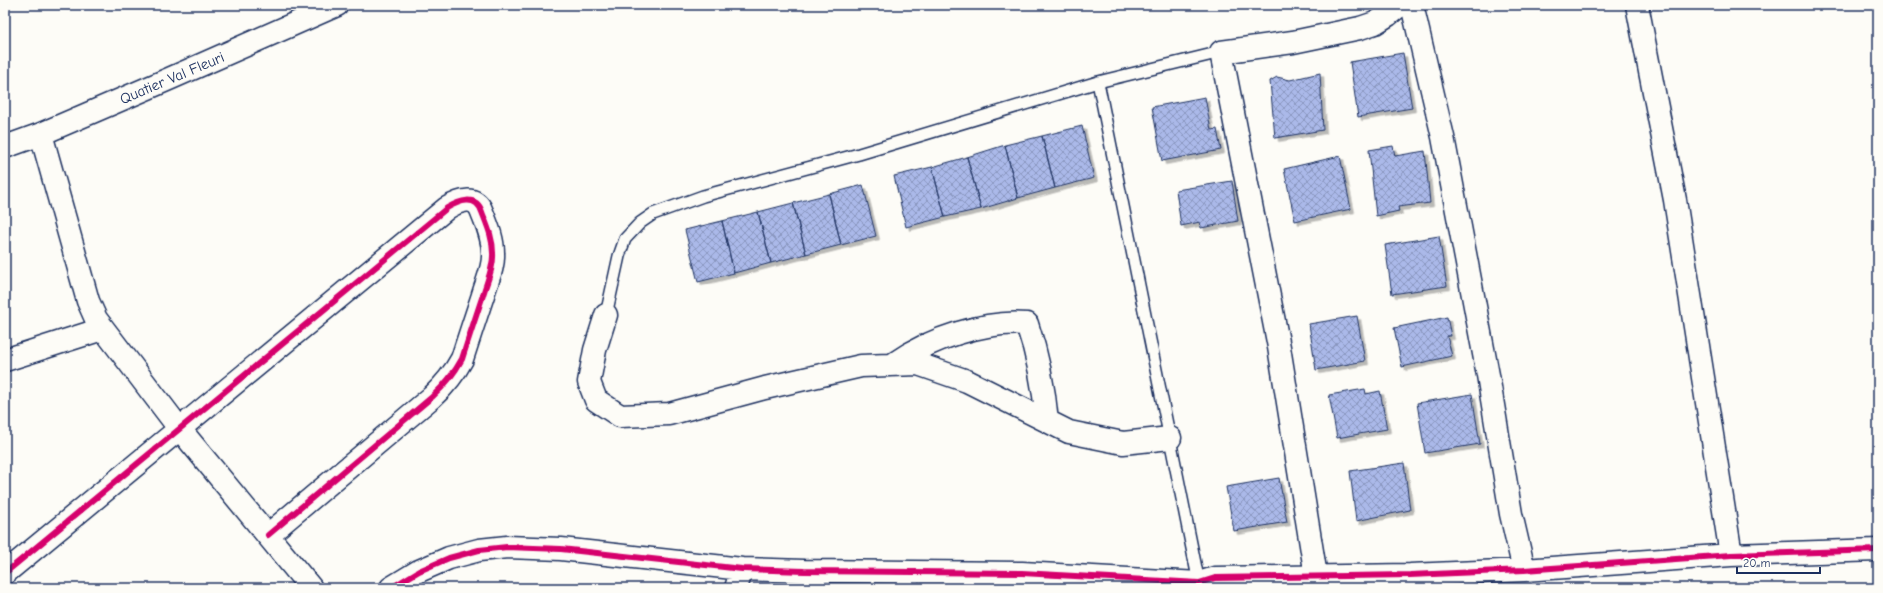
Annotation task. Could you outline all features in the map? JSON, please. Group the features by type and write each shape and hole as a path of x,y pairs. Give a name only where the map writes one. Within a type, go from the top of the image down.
{"street":[{"name":"Quatier Val Fleuri","path":"5,148 41,134 337,5"},
{"path":"1316,576 1279,347 1221,52 1293,42 1360,28 1376,22 1388,15 1400,5"},
{"path":"1412,5 1443,137 1488,375 1511,514 1524,570"},
{"path":"1637,5 1675,200 1731,555"},
{"path":"41,134 88,301 102,329 179,428 311,588"},
{"path":"5,573 447,208 466,199 474,202 481,208 490,234 493,255 492,264 466,346 456,371 450,380 432,397 268,535"},
{"path":"606,315 595,350 589,382 596,400 620,416 669,414 765,388 861,366 918,364 967,381 1069,432 1123,443 1170,438"},
{"path":"894,365 908,354 966,331 1012,323 1027,324 1038,360 1045,394 1047,421"},
{"path":"5,360 102,329"},
{"path":"391,588 419,571 449,558 479,550 507,547 561,549 739,578 804,571 950,580 1022,573 1210,583 1316,576 1410,575 1524,570 1731,555 1878,550"}],"lane":[{"path":"606,315 619,256 625,239 640,223 653,214 703,196 859,154 1098,82 1221,52"},
{"path":"1098,82 1170,438 1210,583"}],"building":[{"path":"1403,53 1412,108 1358,117 1350,62"},
{"path":"1320,73 1323,130 1275,138 1270,81 1277,77 1290,80"},
{"path":"1205,97 1211,130 1217,129 1221,150 1162,161 1152,107"},
{"path":"1082,126 1094,178 1055,188 1042,136"},
{"path":"1042,136 1055,188 1018,198 1005,145"},
{"path":"1005,145 1018,198 981,209 967,157"},
{"path":"1393,146 1395,156 1425,151 1430,203 1398,207 1399,211 1376,216 1369,150"},
{"path":"1340,156 1351,209 1295,221 1284,169"},
{"path":"967,157 981,209 945,217 932,167"},
{"path":"932,167 945,217 906,227 894,176"},
{"path":"1232,181 1238,221 1201,228 1200,222 1181,226 1176,190"},
{"path":"863,185 876,236 841,245 829,194"},
{"path":"829,194 841,245 806,254 793,203"},
{"path":"793,203 806,254 771,263 758,212"},
{"path":"758,212 771,263 734,273 722,221"},
{"path":"722,221 734,273 698,282 685,230"},
{"path":"1439,236 1447,286 1392,294 1385,245"},
{"path":"1357,316 1365,361 1316,370 1309,324"},
{"path":"1447,317 1451,336 1447,336 1452,356 1402,367 1394,328"},
{"path":"1365,389 1366,394 1380,391 1387,429 1337,438 1329,395"},
{"path":"1472,394 1480,444 1425,453 1417,403"},
{"path":"1404,463 1410,510 1356,521 1350,471"},
{"path":"1279,478 1287,522 1234,531 1226,487"}],"cycle path":[{"path":"5,573 447,208 462,201 471,201 476,203 479,206 488,227 493,247 493,258 490,274 462,359 456,370 432,397 268,535"},
{"path":"391,588 419,571 449,558 479,550 507,547 561,549 742,569 1022,573 1199,583 1215,578 1410,575 1524,570 1731,555 1878,550"}]}
